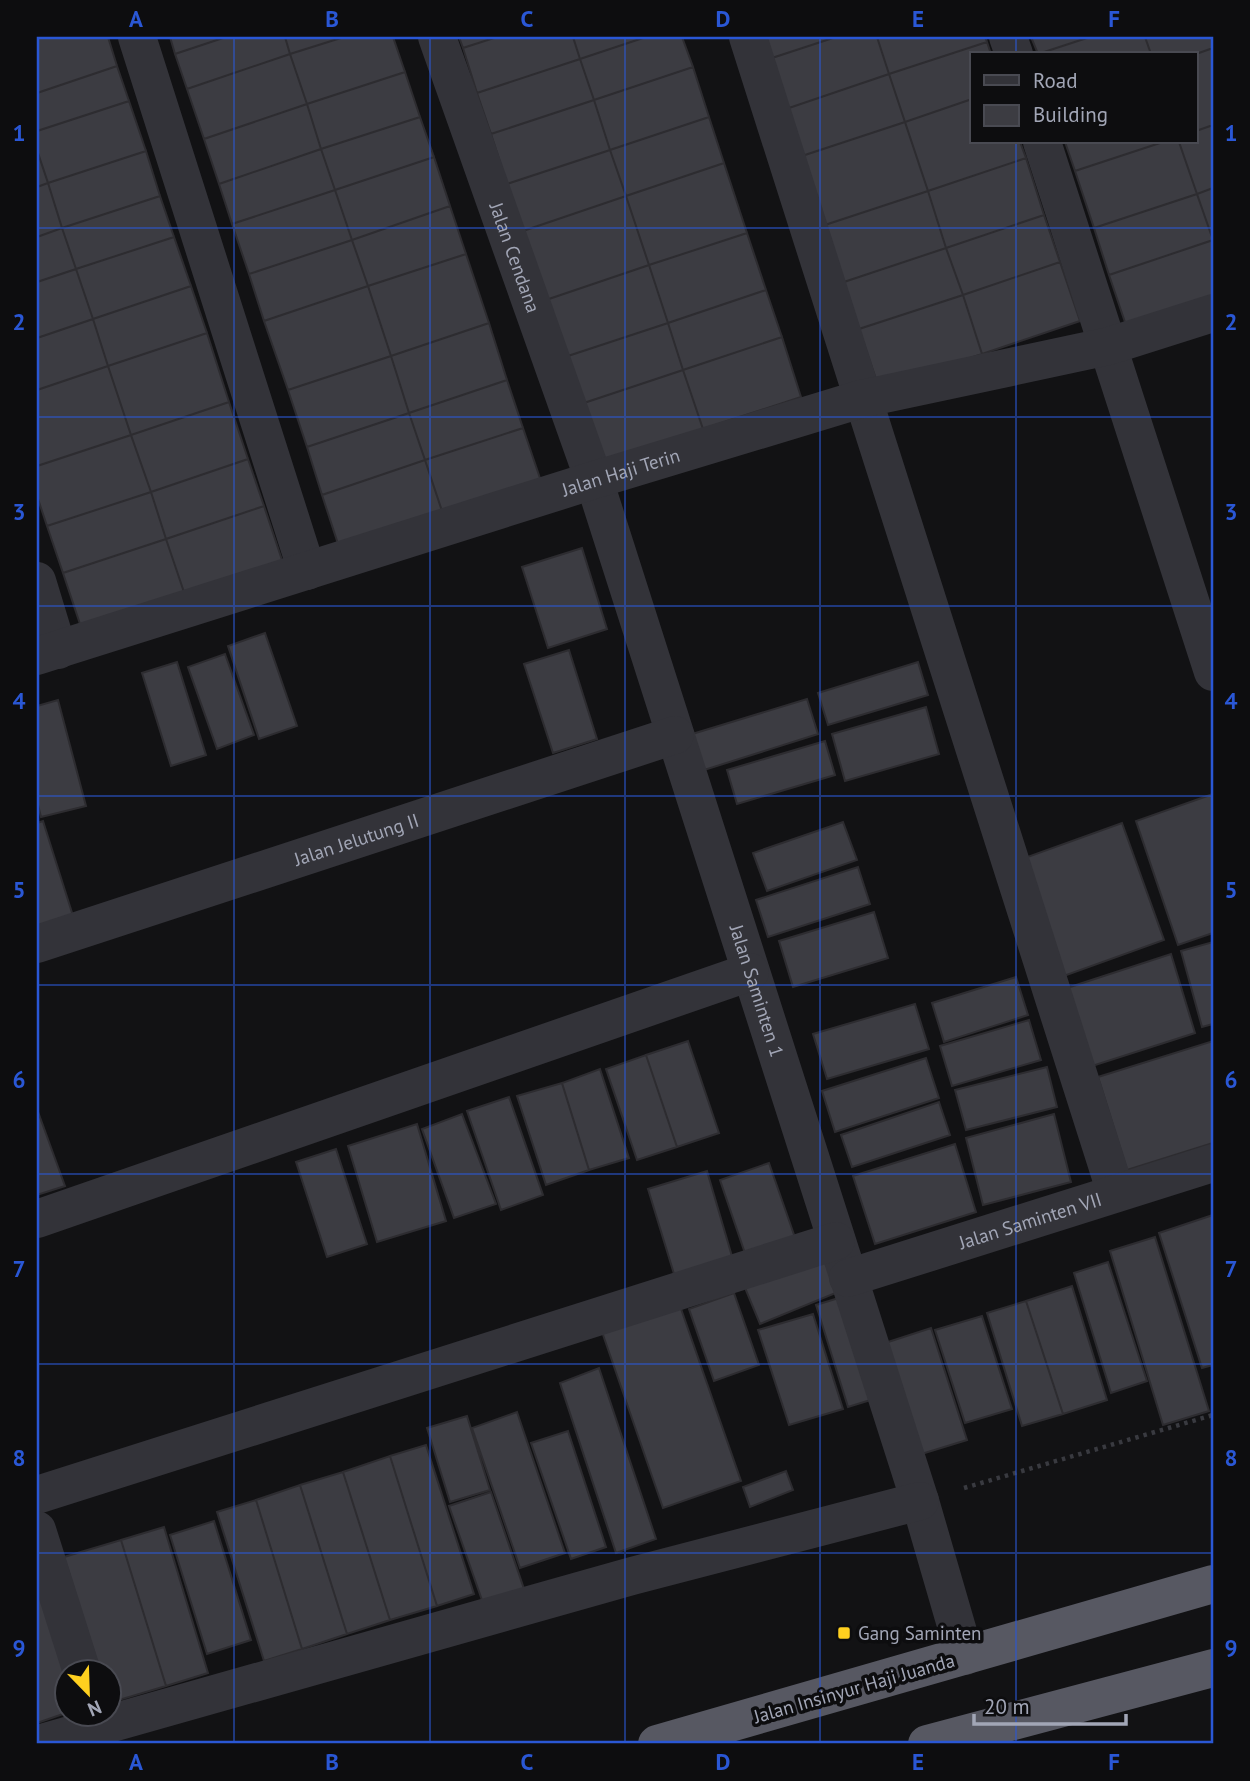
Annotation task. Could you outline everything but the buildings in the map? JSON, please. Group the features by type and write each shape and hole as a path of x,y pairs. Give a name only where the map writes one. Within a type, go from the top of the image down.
{"highway":[{"name":"Jalan Insinyur Haji Juanda","path":"657,1744 1213,1584"},
{"path":"927,1744 1213,1668"}],"street":[{"path":"137,37 307,572"},
{"name":"Jalan Cendana","path":"437,37 594,480"},
{"path":"748,37 861,400 1116,1193"},
{"path":"1043,144 1213,672"},
{"name":"Jalan Haji Terin","path":"47,653 594,480 861,400 1109,346 1213,313"},
{"name":"Jalan Saminten 1","path":"594,480 920,1501 965,1656"},
{"path":"37,581 47,653"},
{"name":"Jalan Jelutung II","path":"37,944 675,735"},
{"path":"37,1219 750,972"},
{"name":"Jalan Saminten VII","path":"848,1278 1213,1163"},
{"path":"37,1495 836,1241"},
{"path":"122,1714 920,1501"},
{"path":"37,1530 78,1658"},
{"path":"38,1744 79,1728"}],"path":[{"path":"960,1489 1213,1415"}],"place":[{"name":"Gang Saminten","path":"844,1633"}]}
